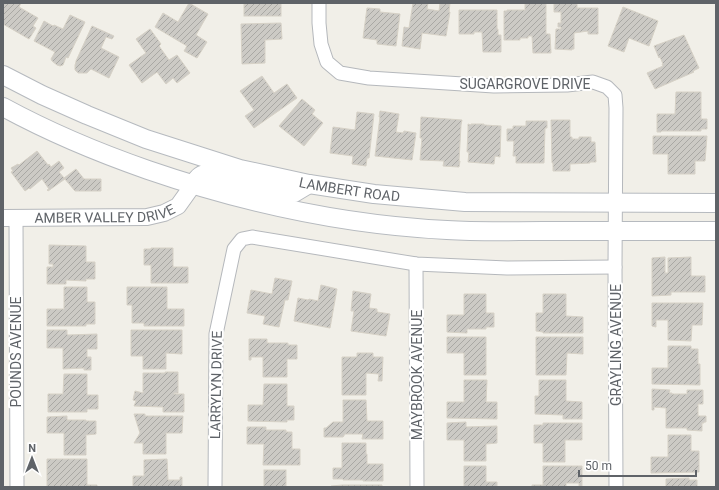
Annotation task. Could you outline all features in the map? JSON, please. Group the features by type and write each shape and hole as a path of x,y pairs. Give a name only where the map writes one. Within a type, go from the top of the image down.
{"main road":[{"name":"LAMBERT ROAD","path":"3,75 42,95 146,139 240,169 309,184 374,194 465,202 716,203"},
{"name":"LAMBERT ROAD","path":"3,107 73,141 176,180 274,206 337,218 396,226 454,230 716,231"},
{"path":"194,185 200,176 206,174 290,194 309,184"}],"street":[{"name":"SUGARGROVE DRIVE","path":"319,3 321,44 327,62 340,73 368,78 494,86 567,85 593,82 607,87 615,95 616,101 615,203"},
{"name":"AMBER VALLEY DRIVE","path":"10,218 147,217 164,213 178,206 194,185"},
{"name":"GRAYLING AVENUE","path":"615,203 616,487"},
{"name":"POUNDS AVENUE","path":"10,218 17,487"},
{"name":"LARRYLYN DRIVE","path":"215,487 216,334 234,249 242,239 252,237 416,264"},
{"path":"416,264 507,268 615,267"},
{"name":"MAYBROOK AVENUE","path":"416,264 417,487"}],"building":[{"path":"3,3 21,3 19,7 38,18 33,26 36,28 29,39 3,24"},
{"path":"189,3 208,14 196,35 207,42 197,58 184,51 187,46 155,27 163,13 178,22"},
{"path":"244,3 281,3 281,16 244,16"},
{"path":"413,3 428,3 427,9 439,11 440,3 450,3 446,36 422,33 420,49 402,46 404,27 409,28"},
{"path":"525,3 546,3 546,34 550,34 551,53 533,53 532,36 528,36 528,38 520,38 520,40 504,40 504,11 525,10"},
{"path":"554,3 577,3 577,8 598,8 598,34 588,34 588,31 574,33 574,49 555,49 556,29 561,29 561,27 558,27 558,23 561,23 561,12 554,12"},
{"path":"623,7 658,21 649,46 629,38 624,52 608,46"},
{"path":"367,8 380,9 380,12 400,14 396,46 377,44 377,40 363,38"},
{"path":"459,10 497,10 497,29 498,35 501,35 501,52 483,52 482,32 474,32 474,34 459,34"},
{"path":"70,15 85,22 68,58 66,57 63,65 60,66 51,59 55,52 34,41 44,21 63,29"},
{"path":"281,23 282,39 265,40 265,63 242,64 241,24"},
{"path":"92,26 114,36 112,39 106,37 101,48 119,57 109,78 91,69 87,73 78,73 75,70 76,61"},
{"path":"150,29 161,44 159,46 169,60 177,55 190,73 177,83 173,78 166,84 157,72 142,83 129,65 146,53 136,39"},
{"path":"684,35 699,68 693,71 694,72 655,89 647,73 663,66 663,64 654,46"},
{"path":"262,76 274,93 287,84 297,98 254,128 245,116 254,110 240,91"},
{"path":"676,92 701,92 701,119 707,119 707,129 701,129 701,131 657,132 657,114 675,114"},
{"path":"302,99 315,110 312,114 323,123 304,146 279,126"},
{"path":"380,111 399,114 396,132 403,133 404,131 416,133 412,160 375,156"},
{"path":"357,112 374,114 369,158 367,158 366,166 352,164 353,156 330,153 333,127 355,130"},
{"path":"421,117 462,120 459,167 443,166 444,161 420,160 422,138 420,138"},
{"path":"551,120 570,120 570,137 572,137 572,139 579,139 579,137 591,137 591,142 595,142 596,162 570,164 570,171 553,171"},
{"path":"526,121 547,121 547,128 545,128 544,163 516,163 516,156 513,156 514,141 507,141 507,129 513,129 513,126 526,126"},
{"path":"468,124 501,126 500,157 495,156 494,164 468,162"},
{"path":"653,136 707,136 705,161 695,161 695,174 668,174 668,154 653,154"},
{"path":"37,151 51,167 59,161 64,168 59,172 65,179 48,191 47,190 49,189 42,179 30,189 29,188 25,191 11,172 13,171 11,168 18,164 19,165"},
{"path":"76,169 84,179 101,179 101,191 75,191 64,178"},
{"path":"49,245 86,246 86,262 95,262 95,279 86,279 86,281 66,280 66,284 47,284 47,267 53,267 53,264 49,264"},
{"path":"173,248 173,267 188,267 188,283 151,283 151,265 144,265 144,249"},
{"path":"665,257 665,273 668,273 668,258 691,257 691,276 705,276 705,292 671,292 671,295 652,296 652,258"},
{"path":"275,278 292,281 288,300 285,300 279,327 263,324 265,316 247,313 251,290 272,294"},
{"path":"321,285 337,289 330,328 294,321 298,298 318,301"},
{"path":"64,287 87,287 87,302 95,302 95,324 86,324 86,326 47,326 47,309 64,309"},
{"path":"127,287 167,287 167,309 184,309 184,326 144,326 144,323 132,323 132,305 127,305"},
{"path":"353,291 371,294 369,308 377,309 377,312 390,314 386,336 351,331 354,311 351,311"},
{"path":"464,294 486,294 486,313 494,313 494,327 486,327 486,329 467,329 467,333 447,332 447,315 464,315"},
{"path":"543,294 566,294 566,316 583,317 583,333 543,333 536,331 536,313 543,313"},
{"path":"652,303 703,303 702,325 692,325 691,341 668,340 668,320 656,320 656,327 652,326"},
{"path":"47,330 67,330 68,335 97,334 97,349 87,349 87,357 91,357 91,370 84,370 84,368 63,369 63,348 47,348"},
{"path":"131,330 182,330 182,354 166,353 166,369 143,369 143,356 131,356"},
{"path":"447,337 486,337 486,375 464,375 464,353 447,353"},
{"path":"536,337 583,337 583,354 567,353 566,375 536,375"},
{"path":"249,339 267,339 267,343 288,343 288,345 297,345 297,359 287,359 287,377 263,377 263,357 251,357 251,360 249,360"},
{"path":"668,346 691,346 691,349 698,349 700,385 652,384 652,368 668,368"},
{"path":"357,353 373,353 373,357 383,357 382,381 378,381 379,374 366,373 366,395 342,395 342,357 357,357"},
{"path":"178,372 178,393 174,394 184,394 184,412 163,412 163,407 134,406 136,401 133,400 135,391 143,393 143,373"},
{"path":"64,374 87,374 87,395 98,395 98,409 87,409 87,412 48,412 48,394 63,394"},
{"path":"464,380 487,380 486,402 497,402 497,419 447,418 447,402 464,402"},
{"path":"539,380 566,380 566,401 582,402 582,419 563,419 563,415 535,414 535,396 539,396"},
{"path":"264,384 287,384 287,406 294,406 294,420 287,420 287,422 248,421 248,405 263,405"},
{"path":"652,389 670,390 669,393 672,394 687,394 687,390 703,390 703,404 698,404 698,416 706,416 706,422 702,423 702,431 687,430 687,428 666,428 666,408 654,407 654,410 652,410"},
{"path":"343,400 366,400 367,421 383,421 383,439 362,439 363,434 345,434 343,437 324,437 324,428 333,422 343,422"},
{"path":"134,414 145,414 145,416 183,416 182,433 166,433 166,454 143,454 143,443 134,443 140,433"},
{"path":"67,416 67,420 96,421 96,434 86,435 86,455 64,455 64,433 47,433 47,417"},
{"path":"466,422 466,427 497,426 497,443 486,444 486,461 464,461 464,440 447,440 447,423"},
{"path":"543,423 582,423 582,440 565,440 565,462 543,462 543,443 534,443 534,425 543,425"},
{"path":"247,427 266,427 266,430 286,430 286,432 292,432 292,449 300,449 300,465 263,465 264,444 247,444"},
{"path":"668,435 691,435 691,451 699,451 699,472 651,473 651,457 668,457"},
{"path":"342,443 366,443 367,464 383,464 383,481 333,479 333,468 342,468"},
{"path":"47,459 87,459 87,485 97,485 97,487 47,487"},
{"path":"167,459 168,480 180,480 180,477 182,477 182,487 133,487 133,476 144,476 144,460"},
{"path":"464,466 486,466 486,482 497,482 497,487 464,487"},
{"path":"543,466 582,466 582,487 579,487 579,483 566,483 566,487 532,487 532,485 543,485"},
{"path":"264,470 286,470 286,487 264,487"},
{"path":"689,478 689,480 697,480 697,487 666,487 666,479"},
{"path":"343,485 382,485 382,487 331,487"}]}
